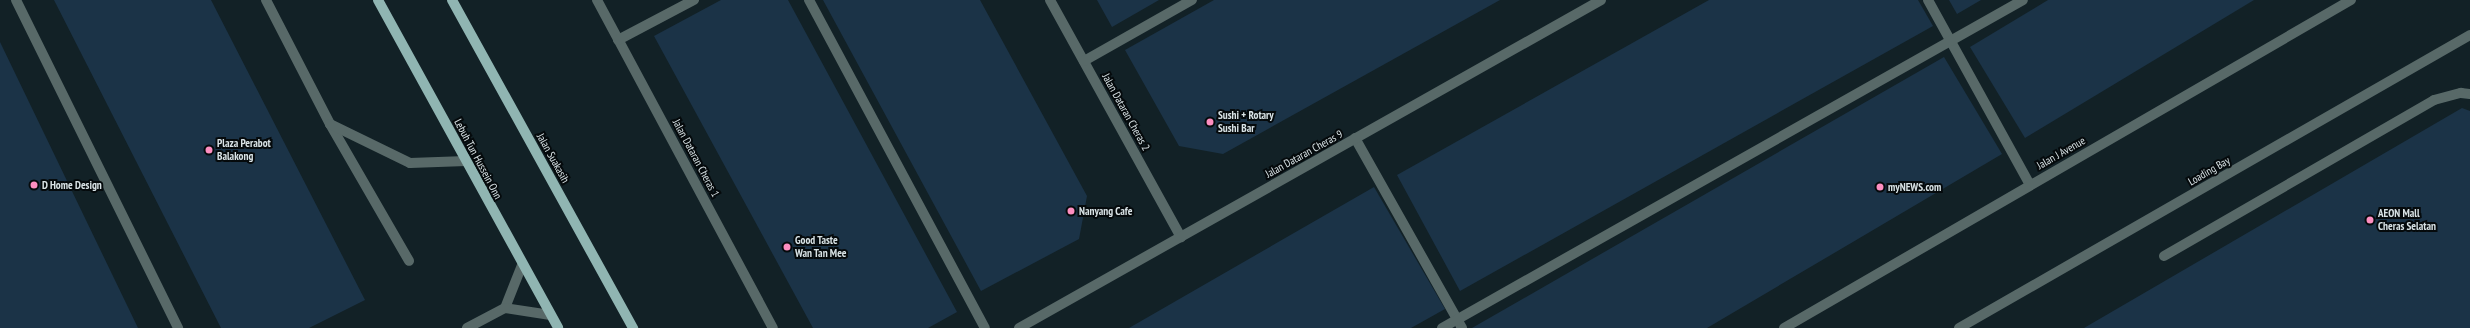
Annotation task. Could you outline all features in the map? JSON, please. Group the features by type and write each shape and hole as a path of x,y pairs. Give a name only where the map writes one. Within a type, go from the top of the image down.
{"main road":[{"name":"Lebuh Tun Hussein Onn","path":"378,0 522,265 558,328"},
{"name":"Jalan Suakasih","path":"452,0 633,328"}],"street":[{"path":"16,0 178,328"},
{"path":"266,0 330,124 409,261"},
{"name":"Jalan Dataran Cheras 1","path":"596,0 773,328"},
{"path":"618,40 694,0"},
{"path":"809,0 986,328"},
{"name":"Jalan Dataran Cheras 2","path":"1050,0 1181,237"},
{"path":"1084,61 1192,0"},
{"name":"Jalan Dataran Cheras 9","path":"1019,328 1601,0"},
{"path":"1928,0 2030,185"},
{"path":"1442,328 1460,324 2023,0"},
{"name":"Jalan J Avenue","path":"1784,328 2351,0"},
{"name":"Loading Bay","path":"1960,328 2470,35"},
{"path":"2164,256 2434,100 2461,93 2470,94"},
{"path":"330,124 410,163 466,161"},
{"path":"1356,138 1460,324"},
{"path":"505,308 522,265"},
{"path":"467,328 505,308 550,315"}],"building":[{"name":"Plaza Perabot Balakong","path":"54,0 211,0 365,300 309,328 221,328"},
{"path":"721,0 788,0 957,312 928,328 813,328 654,36"},
{"path":"823,0 980,0 1087,196 1079,239 981,291"},
{"path":"1097,0 1159,0 1112,27"},
{"path":"1214,0 1500,0 1223,154 1179,146 1125,50"},
{"path":"1709,0 1918,0 1933,26 1460,291 1397,175"},
{"path":"1949,0 1981,0 1957,14"},
{"path":"2048,0 2254,0 2025,138 1970,47"},
{"name":"D Home Design","path":"0,42 138,328 0,328"},
{"path":"1944,57 2002,154 1707,328 1472,328"},
{"name":"AEON Mall Cheras Selatan","path":"2462,108 2470,111 2470,328 2084,328"},
{"path":"1374,187 1445,309 1411,328 1129,328"}],"place":[{"name":"Sushi + Rotary Sushi Bar","path":"1210,122"},
{"name":"Plaza Perabot Balakong","path":"209,150"},
{"name":"D Home Design","path":"34,185"},
{"name":"myNEWS.com","path":"1880,187"},
{"name":"Nanyang Cafe","path":"1071,211"},
{"name":"AEON Mall Cheras Selatan","path":"2370,220"},
{"name":"Good Taste Wan Tan Mee","path":"787,247"}]}
